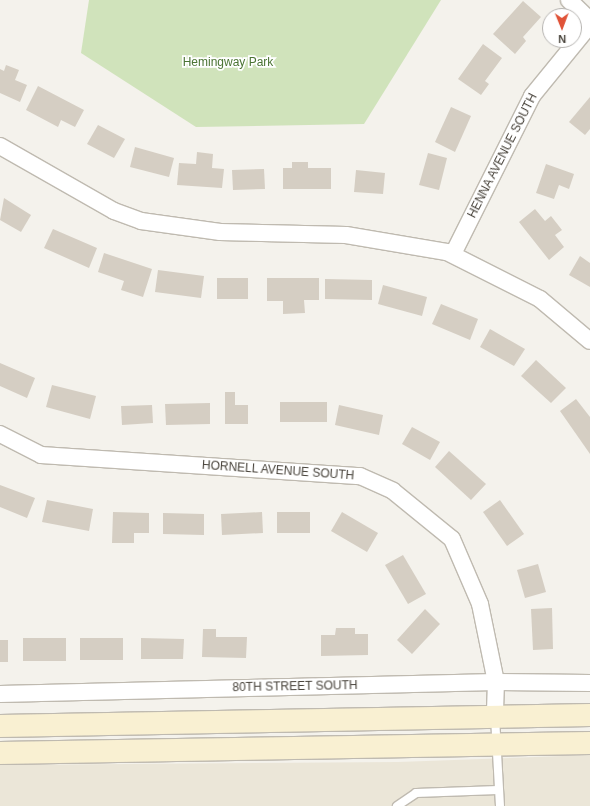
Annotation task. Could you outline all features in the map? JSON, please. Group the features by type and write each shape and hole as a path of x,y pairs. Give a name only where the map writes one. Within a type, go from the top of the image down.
{"main road":[{"path":"0,726 590,715"},
{"path":"0,753 590,743"}],"street":[{"path":"569,0 590,20"},
{"name":"HENNA AVENUE SOUTH","path":"453,254 532,96 590,25"},
{"path":"0,146 114,211 141,221 220,232 346,235 453,254 540,299 590,341"},
{"name":"HORNELL AVENUE SOUTH","path":"0,434 41,455 360,476 393,491 452,538 480,604 496,682 495,717"},
{"name":"80TH STREET SOUTH","path":"0,694 496,682 590,683"}],"lane":[{"path":"495,717 495,745 500,806"},
{"path":"397,806 416,793 498,790"}],"shaded area":[{"path":"590,755 590,806 0,806 0,765 398,762"}],"green space":[{"name":"Hemingway Park","path":"89,0 441,0 364,124 196,127 81,53"}],"building":[{"path":"523,1 541,17 523,37 526,41 515,54 493,34"},
{"path":"483,44 502,58 485,81 489,84 481,95 458,79"},
{"path":"6,65 19,70 15,80 27,85 20,102 0,93 0,69 4,71"},
{"path":"38,86 84,110 75,127 61,120 58,127 26,110"},
{"path":"590,97 590,129 585,135 569,122"},
{"path":"451,107 471,116 455,152 435,142"},
{"path":"98,125 125,139 114,158 87,144"},
{"path":"135,147 174,158 169,177 130,167"},
{"path":"197,152 213,154 212,168 224,169 222,188 177,185 179,163 196,164"},
{"path":"428,153 447,158 439,190 419,185"},
{"path":"292,162 308,162 308,168 331,168 331,189 283,189 283,168 292,168"},
{"path":"546,164 574,174 569,189 559,185 554,199 536,193"},
{"path":"264,169 265,189 233,190 232,170"},
{"path":"356,170 385,173 383,194 354,192"},
{"path":"4,198 31,215 21,232 0,220"},
{"path":"535,209 545,221 551,216 562,230 555,235 564,247 549,260 519,222"},
{"path":"53,229 97,248 89,268 44,248"},
{"path":"104,253 152,269 143,297 121,290 124,281 98,272"},
{"path":"580,256 590,263 590,287 569,275"},
{"path":"158,270 204,276 201,298 155,292"},
{"path":"217,278 248,278 248,299 217,299"},
{"path":"267,278 319,278 319,300 304,300 305,313 283,314 283,301 267,301"},
{"path":"325,279 372,280 372,300 325,299"},
{"path":"383,285 427,297 422,316 378,304"},
{"path":"441,304 478,319 470,340 432,324"},
{"path":"490,329 525,349 514,366 480,347"},
{"path":"536,360 566,388 551,403 521,376"},
{"path":"0,363 35,378 27,398 0,386"},
{"path":"52,385 96,396 90,419 46,407"},
{"path":"225,392 235,392 235,405 248,405 248,424 225,424"},
{"path":"576,399 590,417 590,454 560,411"},
{"path":"280,402 327,402 327,422 280,422"},
{"path":"210,403 210,424 166,425 165,404"},
{"path":"152,405 153,423 122,425 121,406"},
{"path":"339,405 383,415 379,435 335,425"},
{"path":"412,427 440,442 430,460 402,444"},
{"path":"449,451 486,484 471,500 435,467"},
{"path":"0,485 35,498 27,518 0,507"},
{"path":"47,500 93,509 89,531 42,522"},
{"path":"500,500 524,534 507,546 483,512"},
{"path":"113,512 149,513 149,533 134,533 134,543 112,543"},
{"path":"262,512 263,533 222,535 221,514"},
{"path":"277,512 310,512 310,533 277,533"},
{"path":"342,512 378,533 367,552 331,531"},
{"path":"163,513 204,514 204,535 163,534"},
{"path":"403,555 426,594 408,604 385,565"},
{"path":"538,564 546,592 525,598 517,570"},
{"path":"552,608 553,649 533,650 531,609"},
{"path":"425,609 440,624 412,654 397,640"},
{"path":"336,628 355,628 355,634 368,634 368,655 321,656 321,635 335,635"},
{"path":"203,629 216,629 216,637 247,637 246,658 202,657"},
{"path":"23,638 66,638 66,661 23,661"},
{"path":"80,638 123,638 123,660 80,660"},
{"path":"141,638 184,639 183,659 141,659"},
{"path":"0,640 8,640 8,662 0,662"}]}
